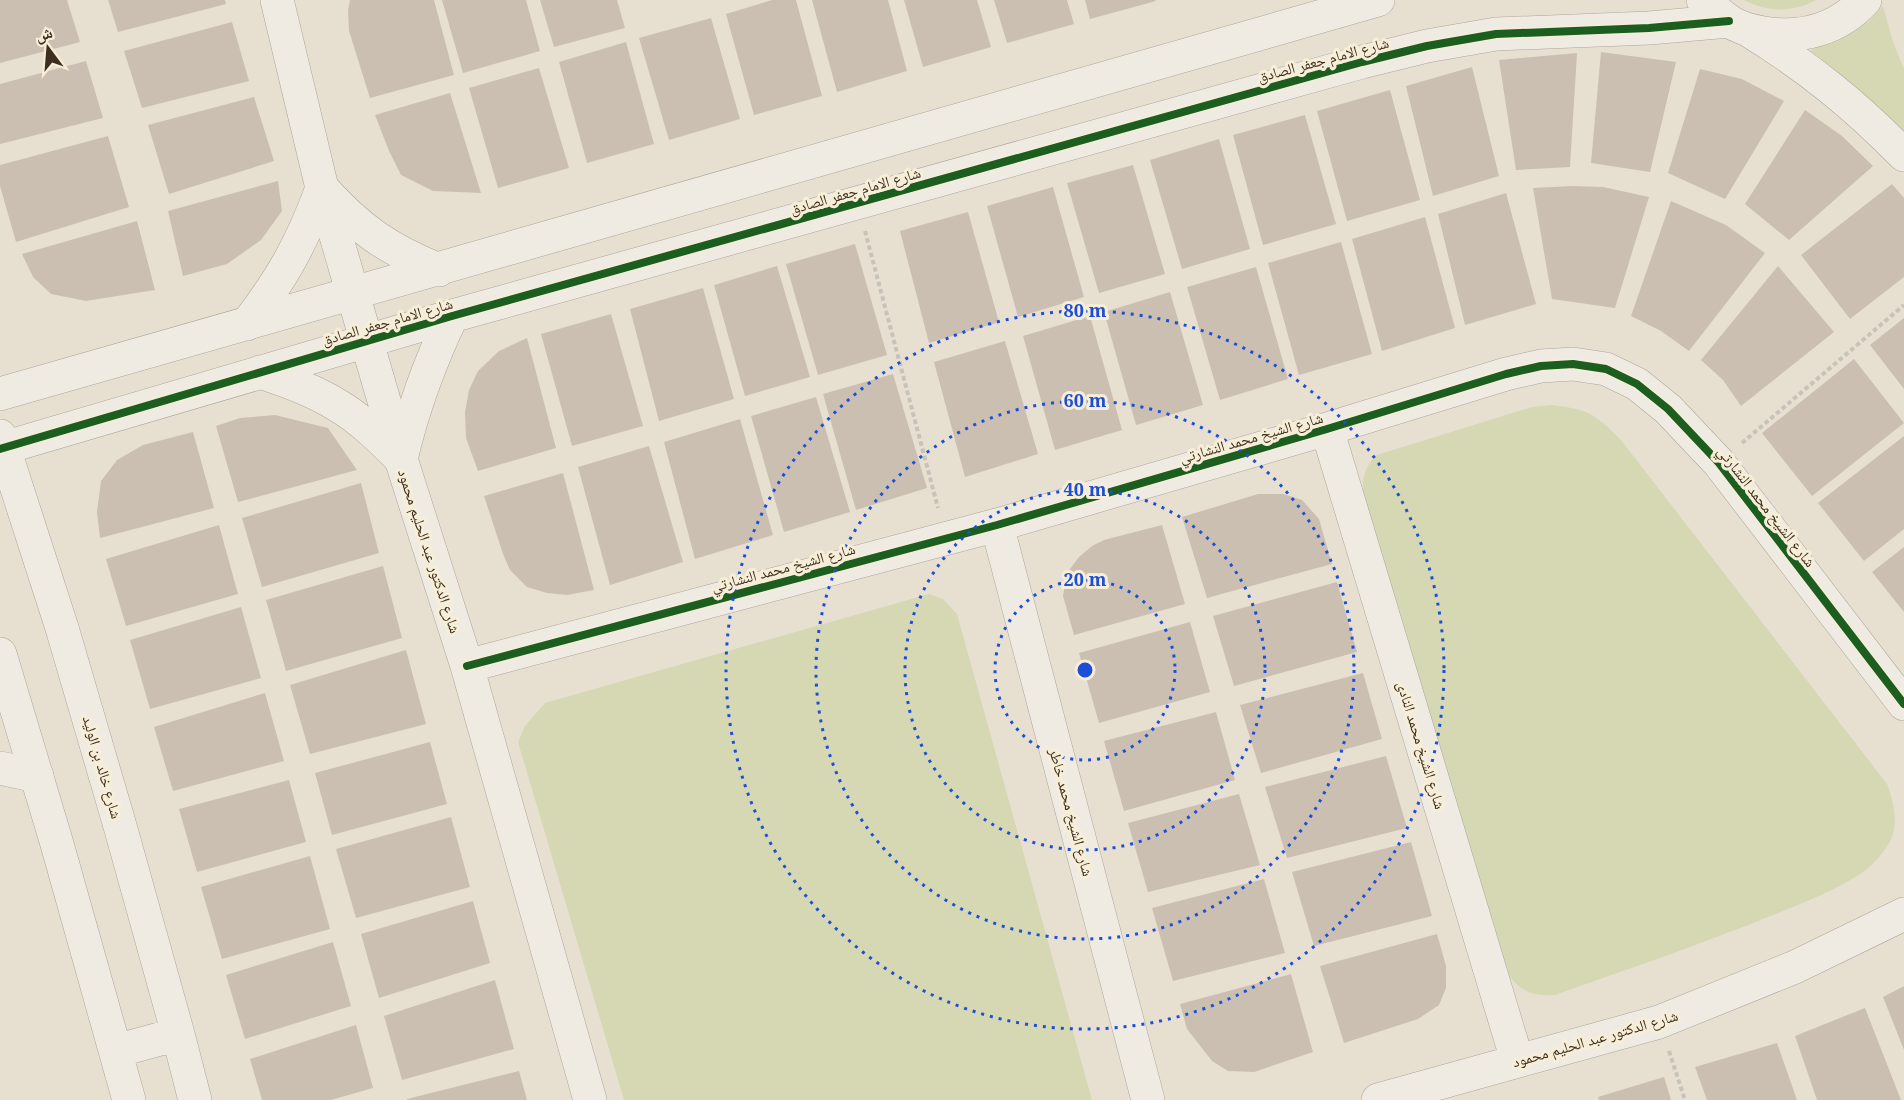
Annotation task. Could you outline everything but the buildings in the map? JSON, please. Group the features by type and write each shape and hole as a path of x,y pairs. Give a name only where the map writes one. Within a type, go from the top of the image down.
{"street":[{"name":"شارع الدكتور عبد الحليم محمود","path":"277,0 322,188 401,459 467,666 590,1100"},
{"path":"0,394 1378,0"},
{"path":"1703,0 1739,26 1794,59 1830,86 1904,155"},
{"name":"شارع الامام جعفر الصادق","path":"1,445 1296,79 1426,46 1496,34 1649,28 1739,26 1784,36 1821,30 1853,13 1865,0"},
{"path":"248,324 292,260 309,224 322,188 346,215 374,238 405,256 439,270"},
{"path":"401,459 422,386 452,316"},
{"name":"شارع الشيخ محمد النشارتي","path":"467,666 997,525 1327,429 1506,374 1541,366 1573,364 1606,369 1637,384 1668,409 1719,463 1904,705"},
{"path":"260,372 300,386 337,405 371,429 401,459"},
{"name":"شارع الشيخ محمد النادى","path":"1327,429 1516,1060"},
{"name":"شارع خالد بن الوليد","path":"1,445 62,628 195,1100"},
{"name":"شارع الشيخ محمد خاطر","path":"997,525 1148,1100"},
{"path":"0,654 129,1100"},
{"path":"0,768 37,776"},
{"name":"شارع الدكتور عبد الحليم محمود","path":"1378,1100 1659,1022 1795,967 1904,914"},
{"path":"116,1051 178,1034"}],"path":[{"path":"857,203 946,538"},
{"path":"1719,463 1904,305"},
{"path":"1659,1022 1685,1100"}],"green space":[{"path":"1744,0 1816,0 1789,9 1770,9"},
{"path":"1883,6 1893,42 1904,69 1904,132 1808,52 1868,22"},
{"path":"1552,405 1591,414 1621,440 1887,784 1894,807 1895,823 1892,838 1876,861 1860,874 1828,892 1692,946 1555,995 1546,995 1526,991 1515,983 1504,970 1364,501 1363,488 1366,470 1377,455 1532,407"},
{"path":"929,594 943,599 957,614 1092,1100 624,1100 518,742 525,726 545,703"}],"cycle path":[{"path":"0,449 452,316 1362,62 1427,46 1496,34 1649,28 1729,21"},
{"path":"467,666 997,525 1327,429 1506,374 1541,366 1573,364 1606,369 1637,384 1668,409 1719,463 1904,704"}]}
